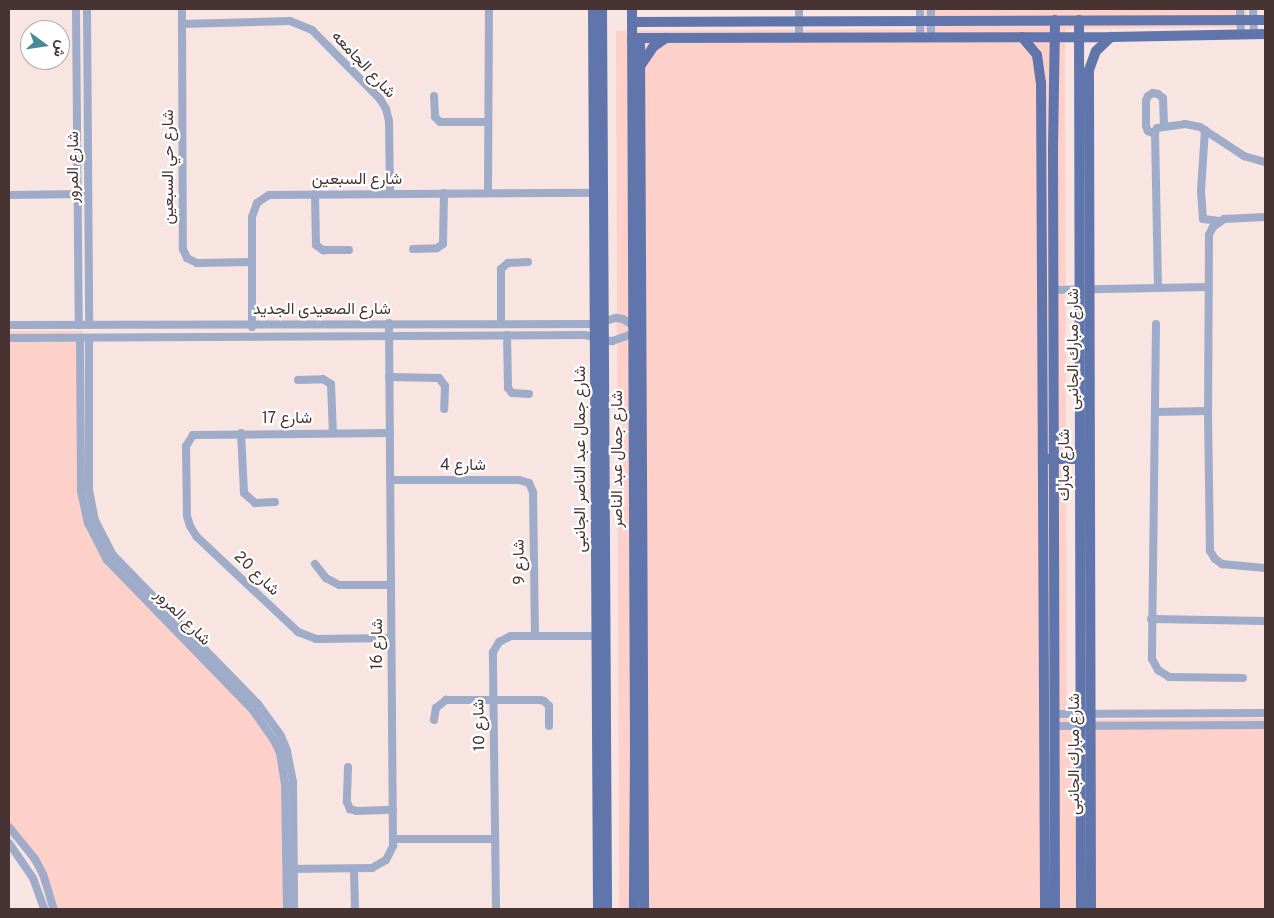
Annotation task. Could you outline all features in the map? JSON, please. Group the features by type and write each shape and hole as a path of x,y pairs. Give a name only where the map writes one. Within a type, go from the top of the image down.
{"main road":[{"name":"شارع جمال عبد الناصر الجانبى","path":"593,9 598,143 594,193 599,238 598,909"},
{"path":"599,238 598,143 602,9"},
{"name":"شارع جمال عبد الناصر","path":"632,9 636,148 632,330 638,438"},
{"name":"شارع مبارك","path":"1055,20 1053,149 1055,909"},
{"name":"شارع مبارك","path":"1079,20 1084,290 1080,459 1086,714 1081,909"},
{"path":"632,22 1265,20"},
{"path":"632,39 920,36 1111,37 1265,34"},
{"name":"شارع مبارك الجانبى","path":"1022,37 1037,55 1041,71 1045,909"},
{"name":"شارع مبارك الجانبى","path":"1086,714 1084,290 1089,70 1096,51 1111,37"},
{"path":"640,69 647,53 667,38"},
{"path":"632,39 640,43 636,148 639,749 642,909"},
{"path":"1042,170 1053,149"},
{"name":"شارع جمال عبد الناصر","path":"599,339 607,909"},
{"path":"1042,341 1054,357"},
{"path":"1043,459 1080,459"},
{"path":"1044,591 1055,570"},
{"name":"شارع مبارك الجانبى","path":"1086,726 1091,909"},
{"path":"1046,837 1056,851"}],"street":[{"name":"شارع المرور","path":"76,9 79,325"},
{"name":"شارع المرور","path":"87,9 89,325"},
{"name":"شارع حي السبعين","path":"182,9 182,250 187,258 197,263 252,262"},
{"path":"488,193 489,9"},
{"path":"799,9 799,37"},
{"path":"920,9 920,36"},
{"path":"931,9 931,36"},
{"path":"1240,9 1241,34"},
{"path":"1253,9 1254,34"},
{"name":"شارع الجامعه","path":"182,24 290,21 312,30 380,100 386,109 389,121 390,194"},
{"path":"1155,134 1148,130 1146,126 1146,102 1148,96 1153,93 1163,98 1164,126"},
{"path":"434,96 435,114 438,121 488,122"},
{"path":"1158,288 1155,134 1157,128 1190,125 1205,130 1244,156 1265,162"},
{"path":"1205,130 1200,191 1202,219 1220,221"},
{"path":"413,249 437,248 443,244 444,193"},
{"name":"شارع السبعين","path":"252,337 252,217 254,208 260,201 275,194 594,193"},
{"path":"9,195 88,194"},
{"path":"315,194 316,245 324,250 349,250"},
{"path":"1265,217 1229,217 1220,221 1211,231 1208,240 1210,551 1214,559 1222,564 1265,568"},
{"path":"501,324 500,269 508,262 528,262"},
{"path":"1054,290 1208,287"},
{"name":"شارع الصعيدى الجديد","path":"9,325 599,323 613,318 620,318 632,330 616,341 585,335 9,338"},
{"name":"شارع 16","path":"290,869 372,868 384,863 392,851 389,323"},
{"path":"1156,324 1151,655 1156,667 1162,673 1174,677 1243,678"},
{"path":"26,325 26,338"},
{"path":"506,335 508,388 512,393 529,394"},
{"name":"شارع المرور","path":"80,338 81,491 90,530 102,553 226,677 263,709 281,736 287,751 293,782 287,909"},
{"name":"شارع المرور","path":"89,338 89,490 91,507 97,527 109,548 138,587"},
{"path":"389,377 439,378 445,386 444,409"},
{"path":"298,380 323,379 331,384 333,433"},
{"path":"1155,412 1208,411"},
{"name":"شارع 17","path":"187,442 196,434 390,432"},
{"path":"241,433 244,493 255,503 275,502"},
{"name":"شارع 20","path":"187,442 187,516 192,530 204,543 302,635 316,639 391,638"},
{"name":"شارع 4","path":"390,480 522,480 529,483 533,488"},
{"name":"شارع 9","path":"533,488 535,636"},
{"path":"315,564 326,578 340,585 391,585"},
{"path":"1151,620 1265,621"},
{"name":"شارع 10","path":"496,909 492,656 497,645 511,636 597,636"},
{"path":"434,720 436,708 443,701 544,701 549,709 549,726"},
{"path":"1055,714 1265,713"},
{"path":"1055,726 1265,724"},
{"path":"348,767 347,802 350,809 357,811 393,810"},
{"path":"9,827 26,846 39,866 54,909"},
{"path":"393,839 495,839"},
{"path":"9,843 33,878 44,909"},
{"name":"شارع المرور","path":"290,869 294,909"},
{"path":"354,869 355,909"}],"shaded area":[{"path":"925,9 1247,9 1247,27 1065,29 1067,720 1265,718 1265,909 619,909 616,31 924,29"},
{"path":"9,331 83,331 83,488 89,517 109,557 256,708 278,739 289,775 291,909 48,909 45,892 35,868 20,846 9,835"}]}
